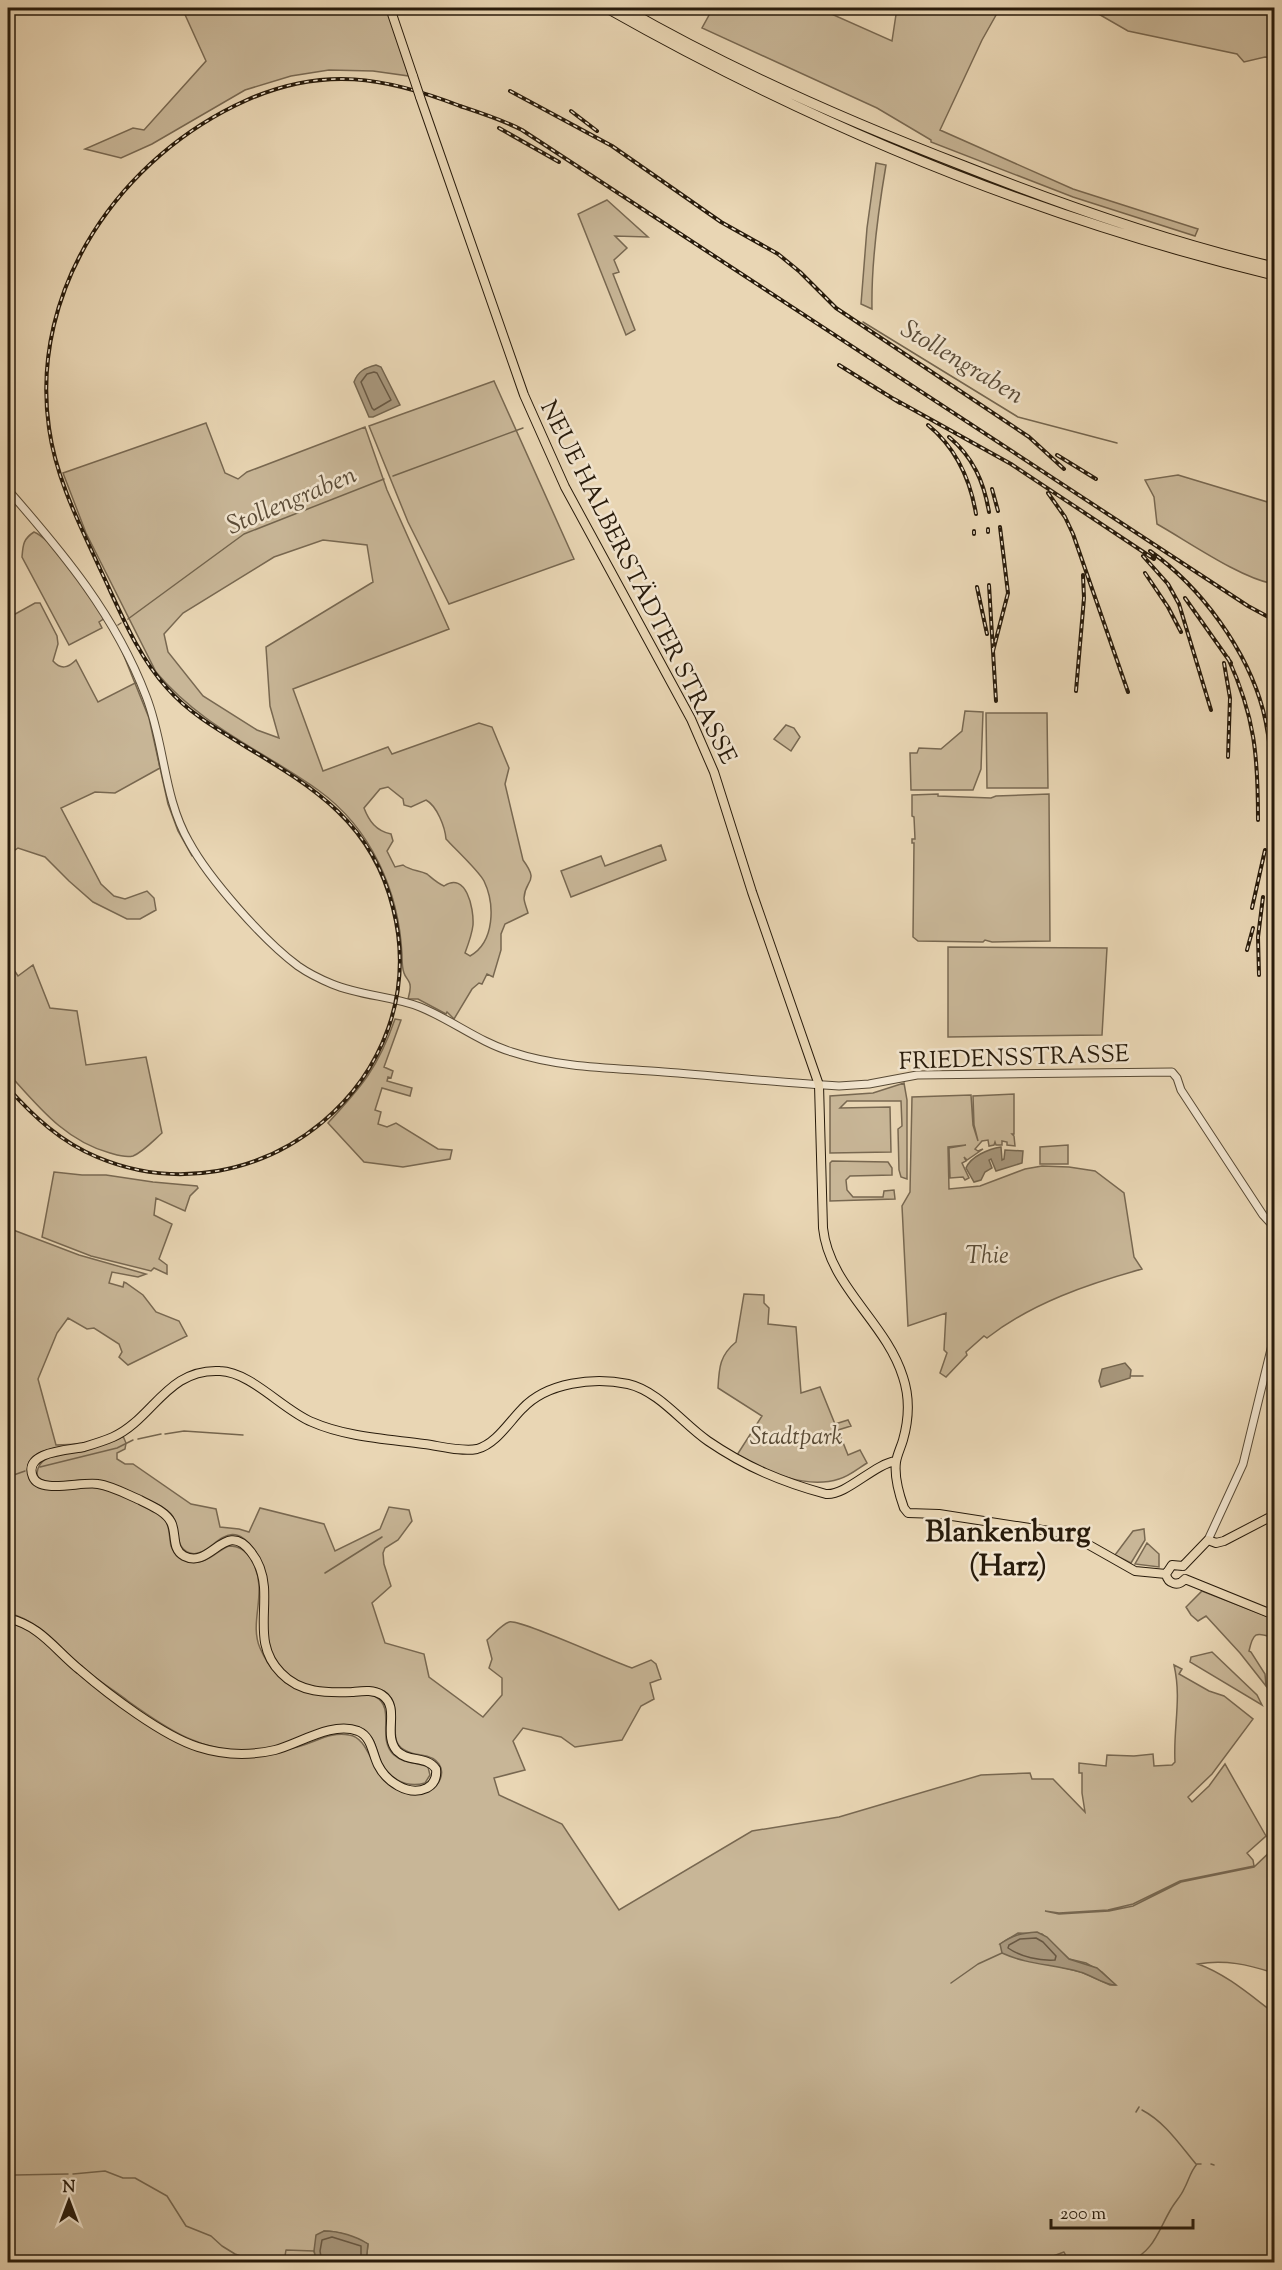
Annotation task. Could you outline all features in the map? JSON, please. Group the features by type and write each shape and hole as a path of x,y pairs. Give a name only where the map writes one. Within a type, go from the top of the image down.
{"highway":[{"path":"607,8 756,87 914,159 1030,204 1201,256 1275,275"},
{"path":"623,8 704,52 800,99 920,149 1028,191 1132,227 1234,258 1275,267"}],"main road":[{"name":"NEUE HALBERSTÄDTER STRASSE","path":"390,8 514,369 529,406 565,487 684,705 707,754 819,1085 825,1242 833,1264 880,1331 898,1361 903,1376 908,1416 896,1461 904,1508 908,1512 939,1514 1062,1533 1082,1541 1134,1571 1166,1574"},
{"path":"8,1618 39,1631 92,1680 162,1729 197,1747 226,1753 256,1753 286,1747 327,1732 350,1729 367,1738 381,1771 397,1785 408,1790 419,1790 428,1788 437,1772 432,1763 404,1756 395,1748 390,1732 391,1707 381,1694 369,1691 329,1693 310,1690 289,1680 274,1666 262,1636 263,1578 255,1558 245,1546 236,1540 229,1540 202,1557 190,1558 177,1549 168,1518 150,1505 103,1485 83,1483 48,1486 40,1484 34,1479 33,1467 37,1460 44,1455 97,1443 115,1436 128,1428 174,1384 194,1374 220,1371 238,1376 297,1415 327,1428 459,1449 476,1449 494,1438 529,1401 545,1390 589,1382 614,1382 631,1385 651,1394 690,1428 739,1462 762,1473 819,1492 835,1494 881,1467 896,1461"},
{"path":"1183,1566 1208,1540 1216,1543 1224,1541 1275,1515"},
{"path":"1172,1564 1183,1566 1187,1573 1185,1579 1179,1584 1173,1584 1168,1580 1166,1574 1172,1564"},
{"path":"1185,1579 1275,1615"}],"street":[{"name":"FRIEDENSSTRASSE","path":"8,490 99,602 129,657 155,724 177,819 190,845 213,878 250,919 296,964 334,985 356,992 397,999 421,1007 500,1048 528,1057 581,1065 852,1086 917,1075 1174,1073 1181,1090 1263,1215 1275,1227"},
{"path":"1275,1260 1275,1288"},
{"path":"1208,1540 1243,1464 1275,1328"}],"green space":[{"path":"182,8 387,8 409,76 373,71 329,70 291,76 245,90 152,144 121,158 85,149 133,128 144,130 206,61"},
{"path":"713,8 818,8 892,41 897,8 1000,8 982,40 940,130 1073,189 1198,229 1195,236 1073,197 931,142 877,108 702,28"},
{"path":"1088,8 1274,8 1274,58 1265,57 1244,62 1237,54 1128,31"},
{"path":"876,163 886,165 876,237 872,309 861,304 867,228"},
{"path":"607,200 648,237 615,236 627,248 614,260 619,272 613,274 635,330 626,335 578,214"},
{"path":"494,381 574,559 449,604 408,522 369,426"},
{"path":"206,423 225,473 238,479 247,472 365,427 387,490 449,629 293,689 323,771 388,747 392,754 479,723 492,727 509,768 505,784 523,860 531,877 524,898 528,913 505,924 501,934 501,950 493,977 487,974 482,984 479,983 472,989 454,1019 447,1012 446,1014 418,999 408,999 410,984 403,969 400,931 388,885 379,863 353,823 337,805 318,790 192,708 156,672 86,533 63,473","holes":["323,540 367,545 373,582 266,647 270,706 279,738 257,730 203,696 168,652 164,634 183,613 274,557","388,787 403,799 404,805 411,807 426,800 430,803 440,817 446,839 484,881 490,900 491,922 484,942 470,956 465,953 472,932 473,918 470,901 463,887 458,883 444,886 427,874 403,865 395,867 387,851 393,841 391,834 377,828 366,813 364,808 380,789"]},
{"path":"1178,475 1274,504 1274,584 1230,567 1157,524 1154,497 1145,480"},
{"path":"34,532 53,547 105,618 99,622 102,628 69,645 22,557 24,543"},
{"path":"35,603 40,603 57,636 58,644 53,661 65,667 76,660 98,702 137,682 150,716 160,768 115,793 95,792 61,808 101,884 114,896 125,899 147,891 154,898 156,910 140,919 127,919 93,902 45,857 18,848 8,855 8,618"},
{"path":"965,711 983,712 981,769 973,790 911,790 910,753 917,753 919,748 941,749 962,731"},
{"path":"986,713 1047,713 1048,788 987,788"},
{"path":"786,725 794,728 800,737 791,751 774,739"},
{"path":"938,794 938,796 991,798 1049,794 1050,941 918,941 913,937 914,843 912,839 915,839 912,795"},
{"path":"661,845 666,860 571,897 561,871 601,856 605,866"},
{"path":"948,947 1107,948 1102,1035 948,1037"},
{"path":"8,961 18,976 33,965 50,1008 77,1011 86,1065 146,1057 162,1133 141,1152 133,1156 121,1156 79,1140 53,1121 8,1073"},
{"path":"395,1019 401,1020 384,1067 393,1071 391,1078 388,1077 387,1081 412,1088 410,1096 382,1088 375,1110 381,1112 378,1124 387,1127 396,1123 438,1149 452,1150 450,1159 403,1167 364,1162 328,1123 368,1075 382,1051"},
{"path":"904,1083 907,1100 907,1179 901,1177 899,1170 898,1129 902,1126 901,1101 847,1101 840,1108 890,1107 891,1152 830,1153 830,1096 873,1093"},
{"name":"Thie","path":"1014,1094 1014,1134 1012,1134 1015,1146 1007,1145 1007,1142 1002,1141 1002,1145 996,1145 995,1142 994,1145 989,1146 988,1140 982,1141 975,1149 978,1151 983,1149 967,1160 964,1157 966,1161 962,1163 969,1178 965,1180 963,1177 950,1178 949,1148 966,1145 948,1147 949,1189 980,1186 1025,1169 1042,1166 1095,1171 1124,1193 1134,1257 1142,1269 1061,1296 1023,1315 987,1338 984,1336 966,1352 967,1355 946,1377 940,1373 947,1353 944,1350 946,1313 908,1326 902,1206 910,1192 912,1097 971,1095 973,1125 978,1141 974,1125 973,1096"},
{"path":"1068,1145 1068,1164 1040,1164 1040,1147"},
{"path":"832,1161 888,1162 892,1168 892,1175 850,1176 846,1180 847,1190 853,1197 883,1197 884,1191 894,1190 895,1199 830,1201 830,1163"},
{"path":"54,1172 106,1175 197,1186 198,1188 190,1196 185,1211 156,1198 154,1215 172,1224 159,1259 167,1265 167,1274 154,1268 151,1271 91,1256 42,1237"},
{"path":"8,1228 79,1255 146,1274 138,1277 112,1272 109,1283 123,1287 124,1282 126,1283 143,1295 156,1312 179,1321 187,1336 128,1365 119,1357 122,1352 119,1344 94,1328 87,1329 68,1318 57,1333 38,1379 56,1445 81,1444 52,1449 34,1456 29,1463 28,1471 32,1482 45,1488 103,1488 145,1505 165,1519 173,1551 185,1561 200,1562 229,1546 244,1551 251,1559 259,1582 257,1637 260,1648 276,1674 296,1688 320,1695 376,1697 385,1708 386,1741 389,1748 402,1760 428,1767 430,1775 425,1783 404,1783 391,1776 382,1765 369,1734 356,1727 344,1725 289,1743 256,1750 220,1748 188,1738 157,1721 95,1678 29,1621 8,1613"},
{"name":"Stadtpark","path":"744,1294 764,1295 764,1303 769,1308 768,1324 796,1327 801,1393 820,1387 835,1424 848,1420 851,1426 838,1430 848,1455 860,1450 867,1463 842,1478 813,1482 773,1473 737,1455 762,1416 718,1388 721,1362 736,1342"},
{"path":"123,1436 126,1443 125,1449 117,1453 117,1459 125,1464 133,1464 191,1504 216,1509 220,1527 249,1532 260,1508 324,1524 335,1551 380,1529 389,1507 409,1510 412,1521 398,1540 385,1548 383,1553 391,1586 372,1603 385,1643 424,1654 429,1677 483,1717 502,1695 502,1678 489,1668 492,1659 487,1640 509,1622 547,1633 632,1668 651,1660 656,1664 661,1679 650,1683 654,1699 641,1706 622,1740 575,1747 561,1737 523,1728 513,1741 525,1770 494,1778 499,1795 562,1824 619,1910 752,1831 839,1817 981,1775 1030,1773 1032,1779 1053,1779 1085,1812 1079,1763 1106,1766 1107,1755 1153,1754 1154,1766 1172,1765 1175,1762 1177,1690 1174,1665 1182,1669 1179,1674 1209,1691 1224,1696 1253,1719 1212,1774 1188,1797 1192,1802 1209,1786 1225,1764 1266,1836 1247,1853 1253,1860 1254,1866 1180,1881 1133,1904 1108,1910 1059,1913 1045,1911 1059,1914 1109,1911 1133,1906 1181,1882 1254,1867 1274,1848 1274,1973 1237,1964 1218,1962 1198,1964 1228,1979 1274,2013 1274,2252 1269,2255 1271,2262 366,2262 368,2244 347,2235 324,2231 314,2251 317,2262 8,2262 8,1622 30,1630 159,1732 200,1751 206,1753 281,1749 341,1734 357,1738 386,1781 407,1793 419,1794 436,1786 442,1771 439,1764 432,1758 407,1752 399,1746 396,1739 393,1702 387,1693 371,1688 316,1687 305,1684 286,1673 270,1651 256,1552 245,1540 236,1535 228,1535 206,1550 190,1553 181,1546 171,1514 157,1504 97,1481 49,1483 43,1482 38,1476 40,1465 47,1458 116,1440","holes":["1018,1933 1042,1934 1069,1959 1086,1963 1102,1972 1115,1985 1000,1944"]},
{"path":"1144,1529 1145,1540 1131,1563 1115,1555 1133,1531"},
{"path":"1147,1543 1159,1554 1159,1567 1135,1564"},
{"path":"1202,1591 1274,1619 1274,1638 1256,1635 1249,1651 1265,1674 1266,1686 1206,1616 1198,1621 1191,1615 1186,1607"},
{"path":"1212,1652 1257,1695 1262,1705 1190,1662 1191,1657"}],"water":[{"path":"376,365 381,367 400,405 369,417 354,382 362,370"},
{"path":"1001,1147 1002,1160 1005,1150 1023,1151 1022,1163 996,1171 991,1159 989,1160 992,1168 985,1172 981,1180 974,1182 966,1168 968,1164 981,1154"},
{"path":"1125,1363 1131,1370 1130,1378 1101,1387 1099,1381 1102,1369"},
{"path":"1037,1932 1047,1937 1069,1959 1097,1968 1116,1985 1070,1969 1021,1960 1002,1953 1000,1944 1005,1941 1017,1935"},
{"path":"324,2231 347,2234 368,2244 366,2262 317,2262 314,2251 316,2235"}],"waterway":[{"name":"Stollengraben","path":"863,322 1018,417 1117,443"},
{"name":"Stollengraben","path":"393,476 523,428"},
{"name":"Stollengraben","path":"128,619 244,534 384,479"},
{"name":"Stollengraben","path":"122,651 149,718 168,804 178,831 192,856"},
{"path":"1131,1376 1143,1376"},
{"path":"165,1434 184,1431 243,1435"},
{"path":"138,1439 161,1434"},
{"path":"40,1467 117,1448 133,1440"},
{"path":"8,1477 25,1471"},
{"path":"325,1573 382,1537"},
{"path":"951,1983 978,1964 1002,1953"},
{"path":"1136,2112 1139,2107"},
{"path":"1142,2110 1165,2127 1196,2164"},
{"path":"1129,2262 1150,2246 1183,2192 1193,2170 1197,2164 1201,2164"},
{"path":"73,2174 105,2171 123,2178 135,2178 167,2196 186,2226 211,2236 235,2254 259,2262"},
{"path":"8,2177 68,2174"},
{"path":"287,2262 286,2250 314,2251"},
{"path":"1037,2262 1064,2252 1069,2262"}],"railway":[{"path":"8,1088 49,1128 72,1144 97,1157 158,1173 217,1171 273,1153 322,1122 361,1080 388,1029 400,971 393,908 371,852 337,810 293,777 202,719 175,697 156,675 130,632 77,519 57,465 49,428 47,376 54,326 70,277 93,232 124,191 160,155 201,124 247,100 275,89 328,79 380,82 432,96 522,130 1248,606 1274,620"},
{"path":"510,91 612,146 721,222 778,254 800,272 836,308 1029,437 1064,469"},
{"path":"571,111 597,131"},
{"path":"499,128 559,162"},
{"path":"839,365 900,403"},
{"path":"894,399 1011,464 1154,559"},
{"path":"928,425 954,454 966,476 976,514"},
{"path":"949,437 965,453 976,471 984,490 989,512"},
{"path":"1057,455 1096,479"},
{"path":"992,489 998,511"},
{"path":"1048,493 1065,517 1073,534 1128,692"},
{"path":"993,651 1008,593 1000,527"},
{"path":"1150,551 1169,566 1204,601 1234,643 1246,665 1256,687 1266,722 1274,806"},
{"path":"1143,556 1168,584 1179,604 1211,710"},
{"path":"1145,573 1168,607 1181,632"},
{"path":"1076,691 1084,598 1083,575"},
{"path":"989,585 996,701"},
{"path":"977,587 987,634"},
{"path":"1185,598 1231,663"},
{"path":"1228,658 1244,699 1253,737 1256,756 1258,820"},
{"path":"1224,663 1230,698 1228,757"},
{"path":"1271,799 1269,892 1272,973"},
{"path":"1252,908 1265,850"},
{"path":"1259,975 1258,937 1263,897"},
{"path":"1247,950 1253,928"}],"district":[{"name":"Blankenburg (Harz)","path":"1008,1548"}]}
